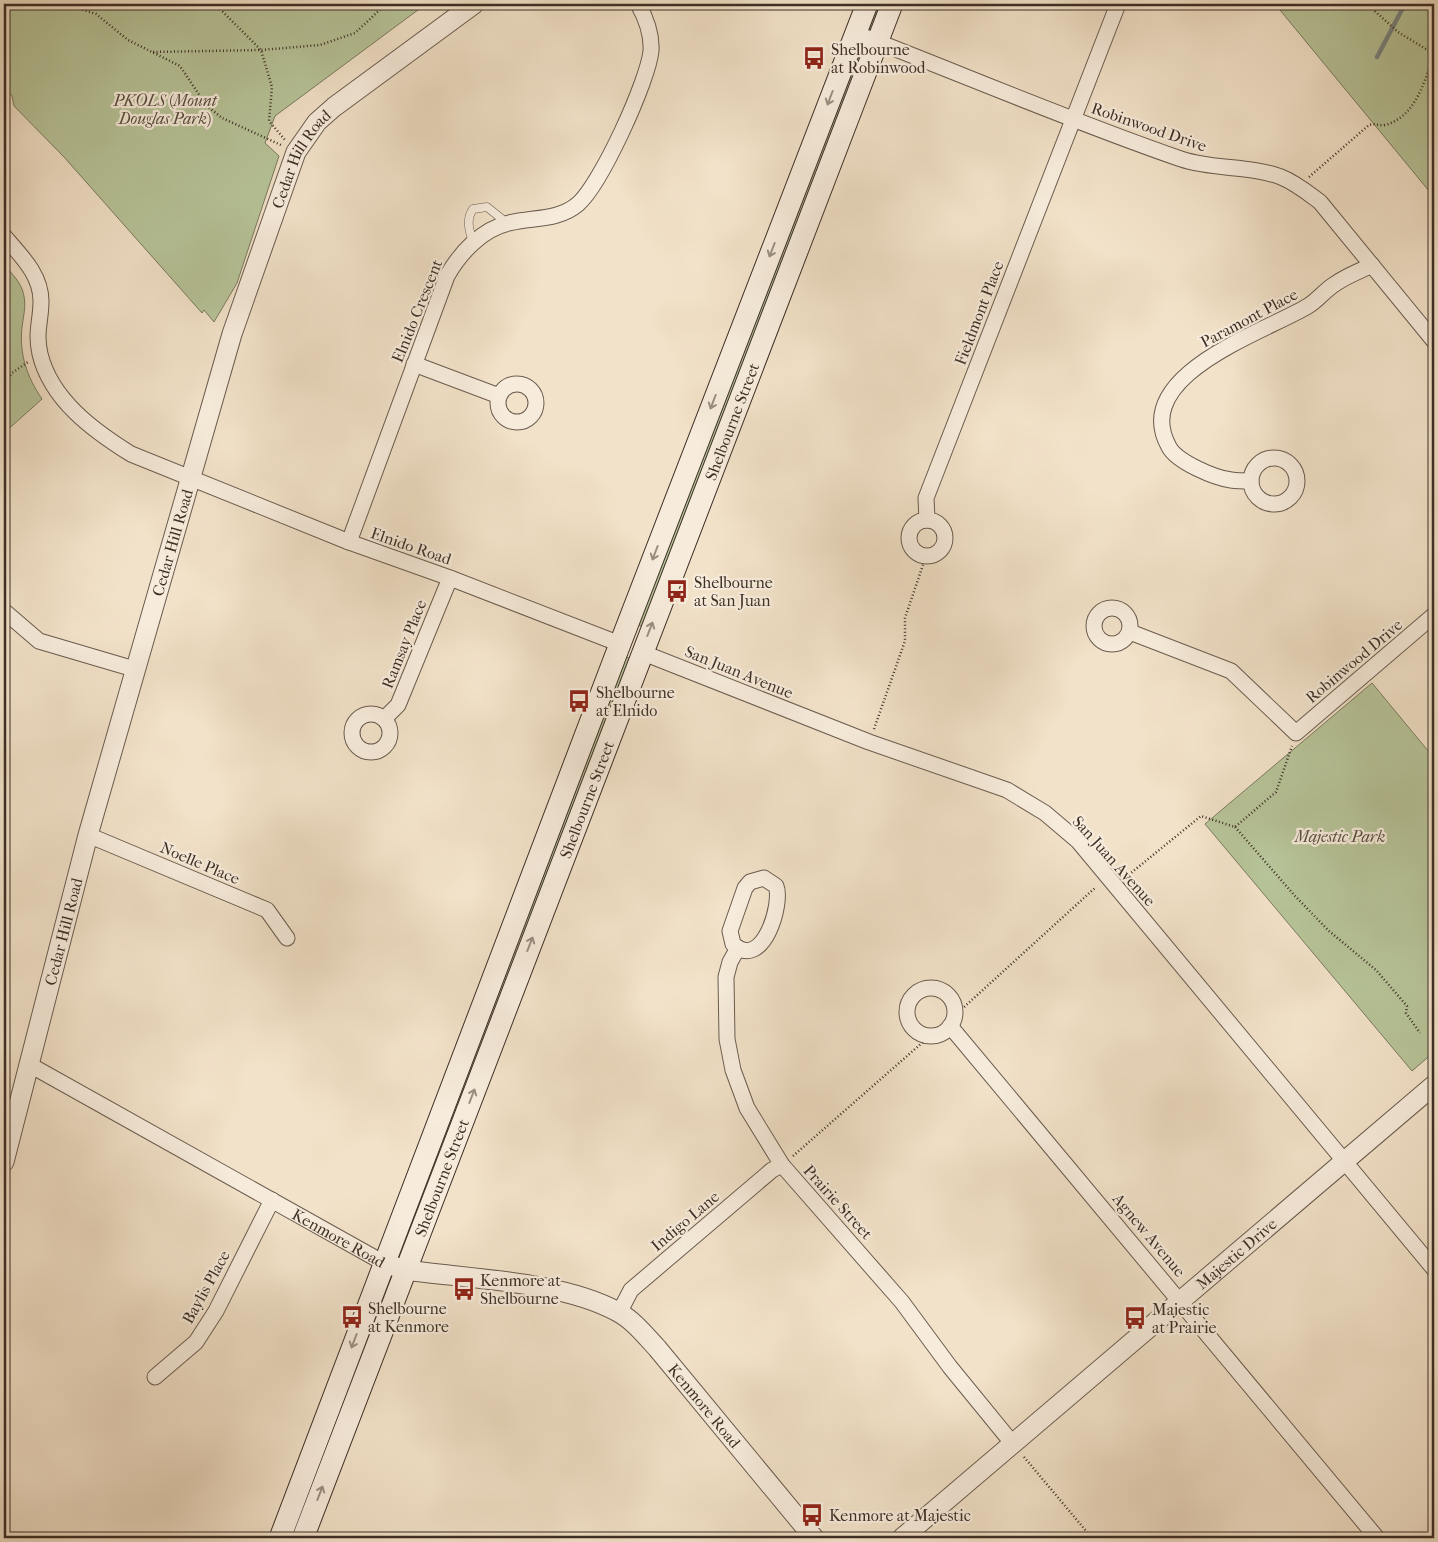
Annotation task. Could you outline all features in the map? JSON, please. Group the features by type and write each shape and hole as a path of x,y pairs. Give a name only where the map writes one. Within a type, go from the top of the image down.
{"main road":[{"name":"Shelbourne Street","path":"280,1538 620,644 867,4"},
{"name":"Shelbourne Street","path":"303,1538 641,652 892,4"},
{"path":"620,644 641,652"}],"street":[{"name":"Cedar Hill Road","path":"4,1162 88,835 134,669 232,334 296,152 317,122 334,107 474,4"},
{"name":"Elnido Crescent","path":"349,542 414,364 448,276 457,258 473,243 507,223 546,219 565,212 578,204 602,173 649,67 651,48 649,30 638,4"},
{"name":"Fieldmont Place","path":"927,520 926,498 1118,4"},
{"name":"Robinwood Drive","path":"855,33 1072,119 1182,160 1202,165 1266,172 1298,186 1320,202 1434,341"},
{"name":"Elnido Road","path":"4,236 37,278 41,301 36,330 40,356 56,390 101,435 131,454 349,542 450,578 620,644"},
{"name":"Paramont Place","path":"1251,481 1231,480 1183,462 1170,449 1163,433 1162,416 1166,400 1176,387 1212,355 1310,305 1335,284 1372,265"},
{"path":"414,364 499,396"},
{"path":"927,520 938,524 945,533 945,539 941,550 932,556 926,556 915,552 909,541 909,535 916,524 927,520"},
{"name":"Ramsay Place","path":"384,719 398,705 450,578"},
{"path":"4,610 39,641 134,669"},
{"name":"Robinwood Drive","path":"1296,733 1434,615"},
{"path":"1130,632 1231,671 1296,733"},
{"name":"San Juan Avenue","path":"641,652 869,742 1007,790 1045,813 1078,842 1343,1163 1434,1269"},
{"name":"Noelle Place","path":"88,835 267,910 287,938"},
{"path":"756,879 771,881 776,886 779,900 763,943 752,950 738,948 730,938 730,931 745,888 756,879"},
{"name":"Prairie Street","path":"738,948 730,962 726,977 727,1039 733,1070 747,1108 782,1166 902,1302 950,1367 1013,1444"},
{"path":"924,989 940,990 952,1000 954,1008 950,1026 939,1034 925,1035 912,1027 908,1020 908,1004 917,992 924,989"},
{"name":"Agnew Avenue","path":"950,1026 1377,1538"},
{"name":"Kenmore Road","path":"30,1065 384,1263 406,1270 547,1289 596,1302 619,1313 640,1330 657,1348 814,1538"},
{"name":"Majestic Drive","path":"902,1538 1434,1085"},
{"name":"Indigo Lane","path":"619,1313 631,1290 772,1170 782,1166"},
{"name":"Baylis Place","path":"155,1377 196,1342 216,1311 272,1200"}],"lane":[{"path":"473,243 468,216 473,209 487,207 507,223"}],"path":[{"path":"34,4 68,5 96,14 128,40 180,66 206,105 222,118 296,152"},
{"path":"215,4 262,50 272,87 269,121 296,152"},
{"path":"151,52 262,50 320,45 355,33 386,4"},
{"path":"1298,186 1369,125 1383,125 1398,118 1418,97 1434,54 1398,32 1367,4"},
{"path":"4,384 12,373 40,356"},
{"path":"869,742 905,641 905,618 926,556"},
{"path":"1235,827 1276,792 1296,733"},
{"path":"954,1008 964,1008 1098,886 1114,885 1201,816 1235,827 1302,903 1330,931 1376,970 1407,1006 1406,1013 1420,1033"},
{"path":"782,1166 923,1042 925,1035"},
{"path":"1013,1444 1092,1538"}],"green space":[{"name":"PKOLS (Mount Douglas Park)","path":"4,4 426,4 275,116 265,143 279,156 237,283 214,322 204,310 202,313 64,157 14,106 12,96 4,87"},
{"path":"872,4 887,4 646,628 633,623"},
{"path":"1275,4 1434,4 1434,197"},
{"path":"4,264 18,282 24,294 25,308 21,337 23,356 28,374 42,399 4,433"},
{"path":"621,655 634,660 413,1239 399,1233"},
{"name":"Majestic Park","path":"1372,683 1434,758 1434,1052 1412,1071 1205,824"}],"waterway":[{"path":"1377,57 1405,4"}],"place":[{"name":"Shelbourne at Robinwood","path":"814,58"},
{"name":"Shelbourne at San Juan","path":"677,591"},
{"name":"Shelbourne at Elnido","path":"579,701"},
{"name":"Kenmore at Shelbourne","path":"464,1289"},
{"name":"Shelbourne at Kenmore","path":"352,1317"},
{"name":"Majestic at Prairie","path":"1135,1318"},
{"name":"Kenmore at Majestic","path":"812,1515"}]}
